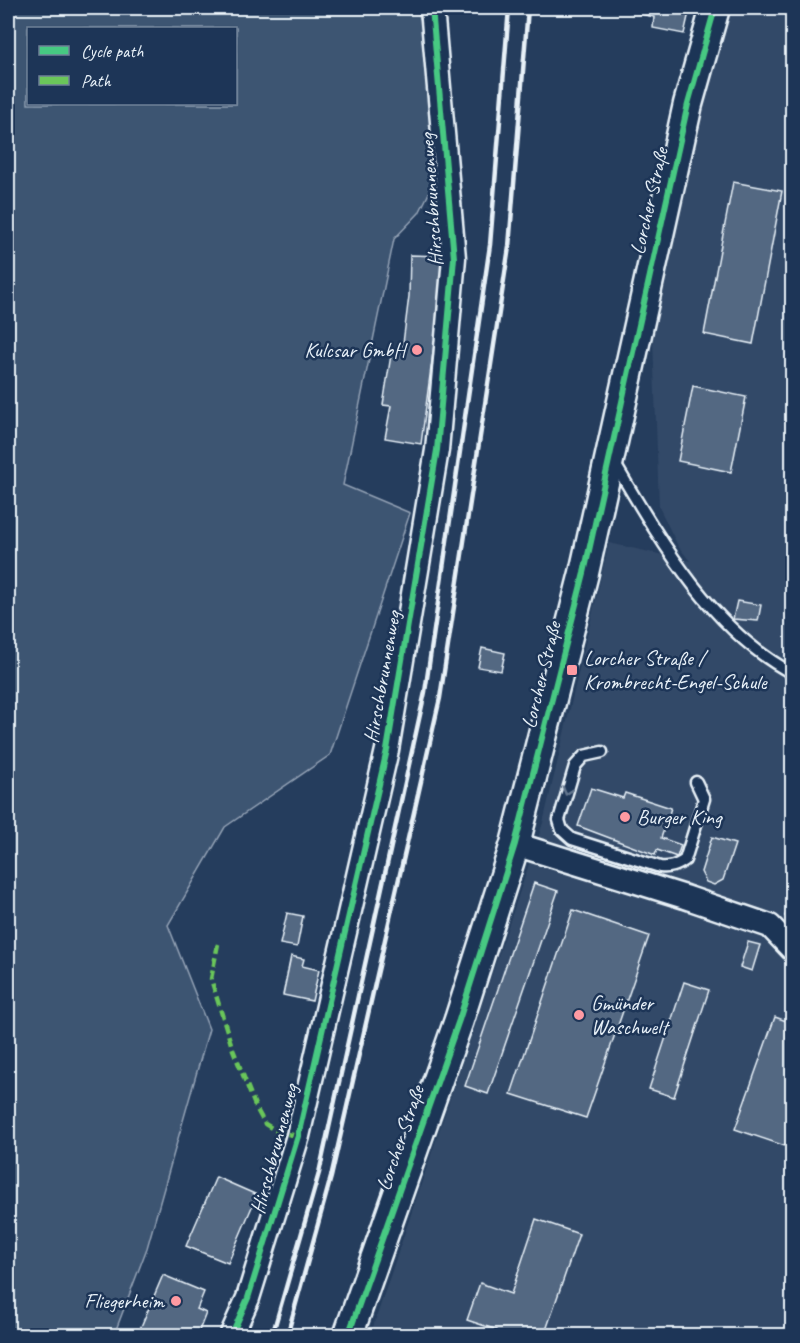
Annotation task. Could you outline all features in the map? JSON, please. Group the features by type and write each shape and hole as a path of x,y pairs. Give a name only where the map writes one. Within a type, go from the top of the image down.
{"street":[{"name":"Hirschbrunnenweg","path":"231,1335 248,1298 300,1124 387,750 437,450 454,258 432,8"},
{"name":"Lorcher Straße","path":"348,1335 459,1020 515,844 584,573 688,105 715,8"},
{"path":"515,844 675,893 770,926 792,949"}],"lane":[{"path":"610,456 657,534 730,628 772,662 792,673"},
{"path":"602,752 584,756 575,766 559,820 562,830 572,838 660,867 671,868 685,860 704,799 696,782"}],"shaded area":[{"path":"8,8 416,8 428,38 440,171 419,213 394,239 343,485 410,513 330,755 225,827 168,925 209,1029 147,1248 114,1335 8,1335"},
{"path":"728,8 792,8 792,1335 370,1336 543,823 609,543 690,561 678,546 659,507 653,337 683,192"}],"building":[{"path":"615,8 690,8 684,34 653,28 654,17"},
{"path":"733,182 782,191 753,344 704,334"},
{"name":"Kulcsar GmbH","path":"410,255 442,256 440,299 421,444 385,438 391,406 383,405 392,349 402,351 409,296"},
{"path":"693,386 746,397 731,472 678,461"},
{"path":"737,601 761,605 758,621 733,619"},
{"path":"482,648 505,653 501,671 478,667"},
{"name":"Burger King","path":"591,788 623,798 625,793 671,808 661,838 681,845 677,857 657,850 655,855 578,826"},
{"path":"712,837 735,844 723,880 714,885 706,882 701,872"},
{"path":"534,883 558,891 488,1094 465,1086"},
{"path":"792,894 792,919 785,916"},
{"name":"Gmünder Waschwelt","path":"573,910 649,936 586,1118 511,1094"},
{"path":"287,913 303,916 297,947 280,944"},
{"path":"748,942 760,945 752,971 740,967"},
{"path":"291,956 304,959 302,966 319,970 312,1001 283,995"},
{"path":"684,982 709,990 674,1097 649,1089"},
{"path":"775,1017 792,1023 792,1126 785,1146 735,1129"},
{"path":"216,1177 257,1195 228,1263 186,1246"},
{"path":"536,1219 579,1234 544,1336 495,1336 497,1330 467,1320 480,1283 511,1294"},
{"name":"Fliegerheim","path":"163,1275 204,1292 197,1309 206,1313 197,1336 137,1336"}],"railway":[{"path":"272,1336 319,1173 425,692 490,245 509,8"},
{"path":"287,1336 331,1177 440,698 509,247 528,8"}],"marked path":[{"path":"218,944 211,979 232,1047 256,1108 265,1124 278,1132 298,1136"}],"cycle path":[{"path":"231,1336 248,1298 298,1136 387,750 437,450 454,258 432,8"},
{"path":"348,1336 459,1020 515,844 584,573 688,104 715,8"}],"place":[{"name":"Kulcsar GmbH","path":"417,350"},
{"name":"Lorcher Straße / Krombrecht-Engel-Schule","path":"572,670"},
{"name":"Burger King","path":"625,817"},
{"name":"Gmünder Waschwelt","path":"579,1015"},
{"name":"Fliegerheim","path":"176,1301"}]}
